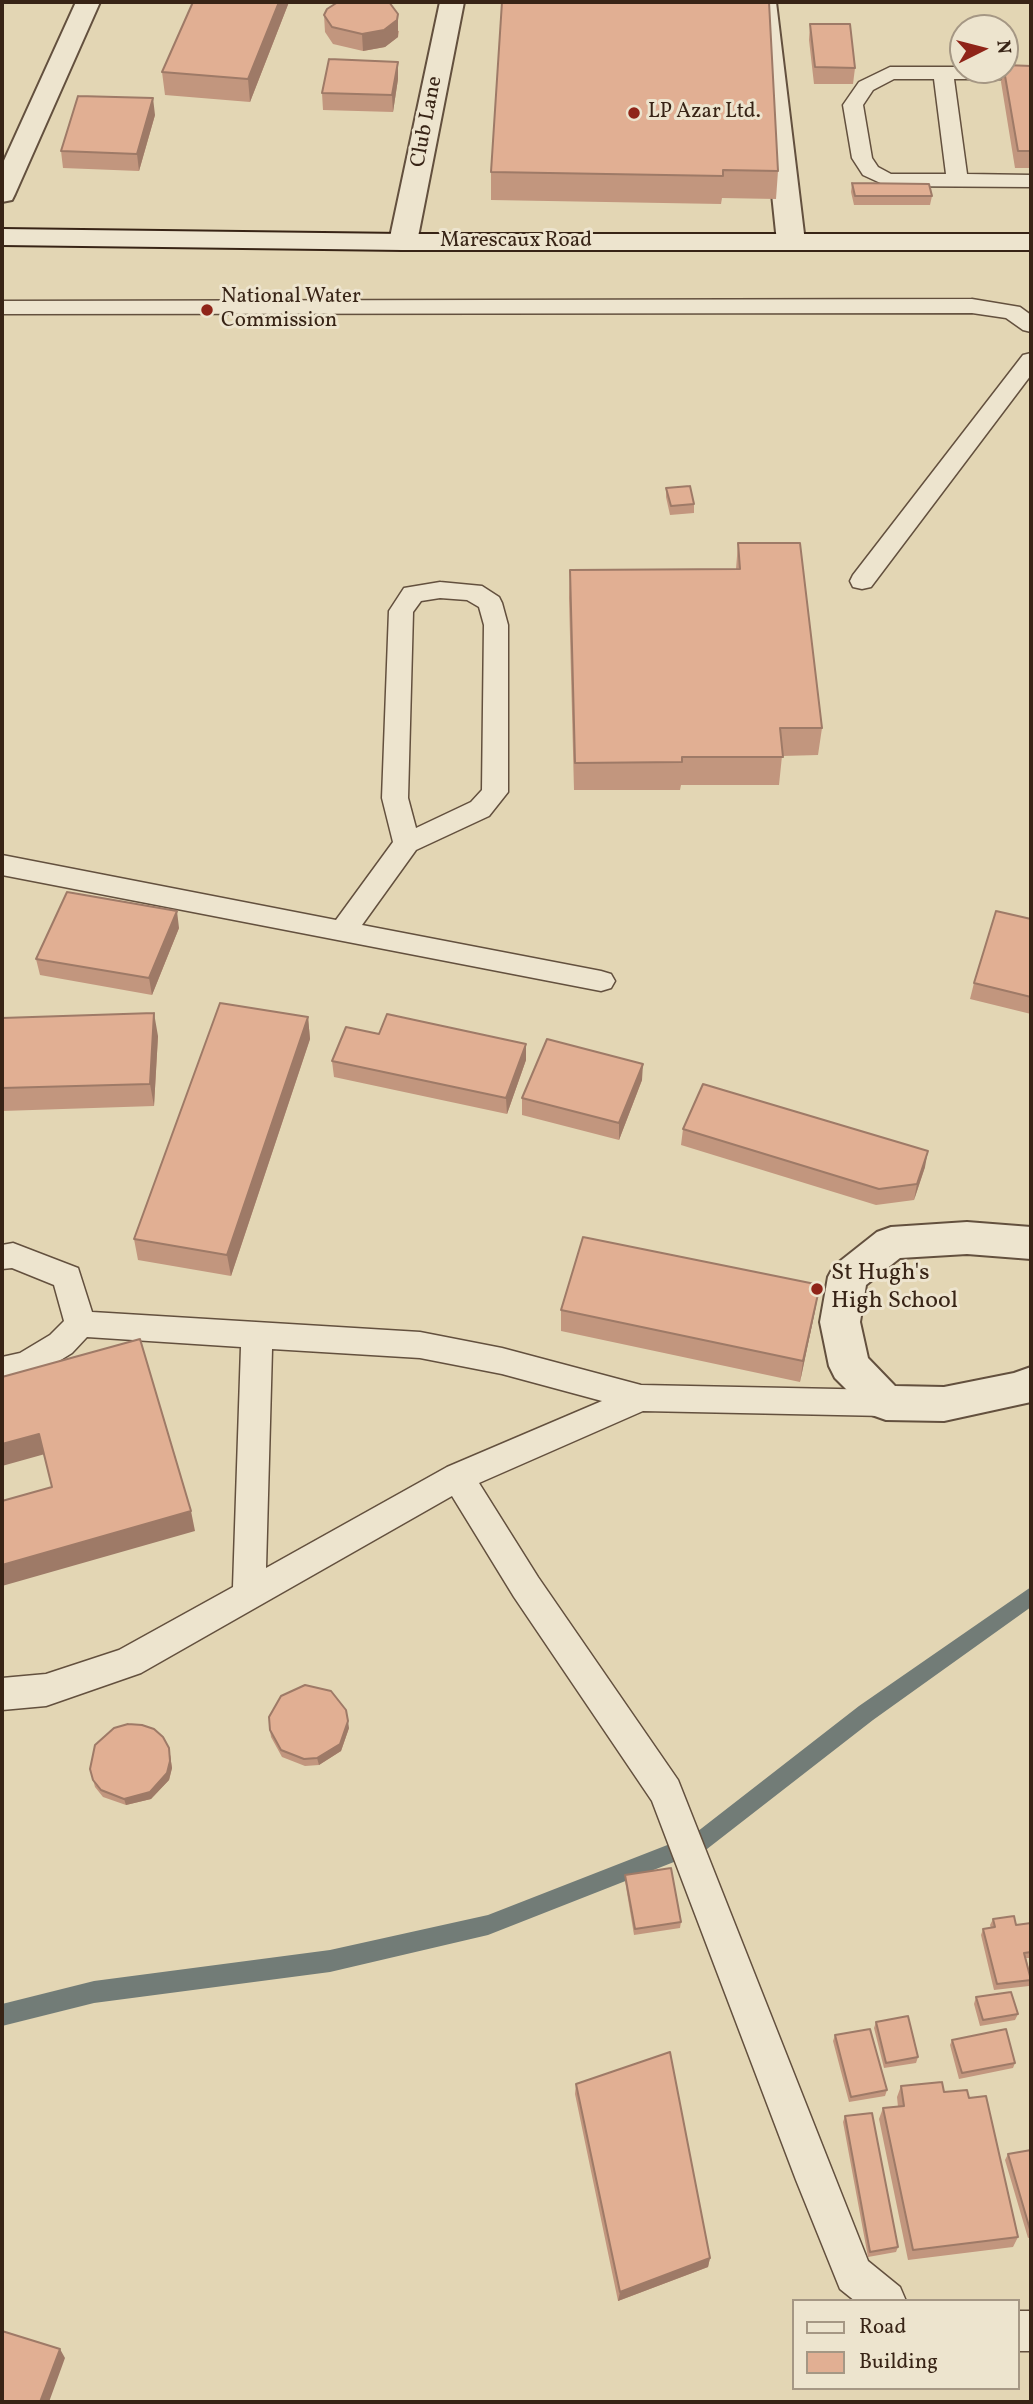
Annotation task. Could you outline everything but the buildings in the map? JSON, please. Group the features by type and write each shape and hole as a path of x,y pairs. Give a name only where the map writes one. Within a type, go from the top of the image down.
{"street":[{"path":"2,194 88,2"},
{"name":"Club Lane","path":"403,242 452,2"},
{"path":"764,2 791,242"},
{"name":"Marescaux Road","path":"2,237 403,242 1031,242"},
{"path":"1031,1243 967,1238 891,1243 848,1277 840,1322 849,1366 886,1403 944,1404 1020,1389 1031,1384"}],"lane":[{"path":"1031,73 890,73 866,86 853,105 862,158 870,171 887,180 1031,181"},
{"path":"943,73 957,180"},
{"path":"2,308 972,306 1012,312 1031,325"},
{"path":"862,581 1031,360"},
{"path":"342,931 407,843 480,809 495,792 495,625 490,603 473,592 439,590 413,594 401,611 395,798 407,843"},
{"path":"2,864 601,981"},
{"path":"2,1257 13,1255 66,1277 80,1325"},
{"path":"2,1370 27,1365 61,1345 80,1325 420,1345 502,1361 641,1398 886,1403"},
{"path":"249,1592 257,1334"},
{"path":"2,1694 46,1689 129,1662 249,1592 458,1477 641,1398"},
{"path":"458,1477 526,1587 666,1792 854,2275 884,2299"}],"waterway":[{"path":"2,2015 94,1992 330,1961 488,1925 700,1842 866,1713 1031,1596"}],"place":[{"name":"LP Azar Ltd.","path":"634,113"},
{"name":"National Water Commission","path":"207,310"},
{"name":"St Hugh's High School","path":"817,1289"}]}
